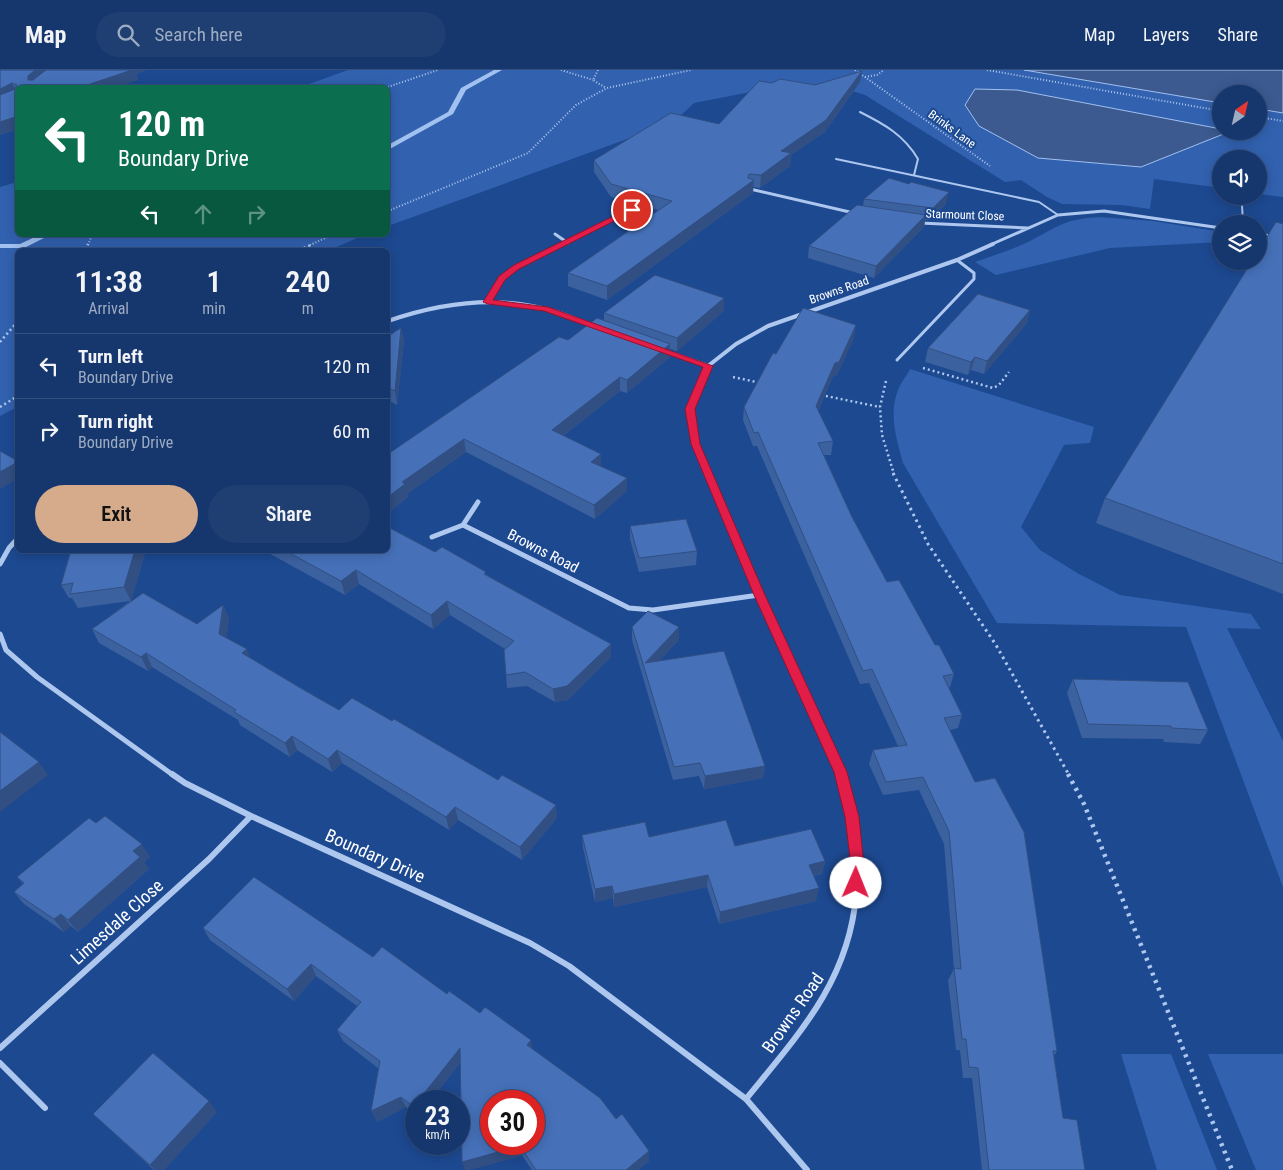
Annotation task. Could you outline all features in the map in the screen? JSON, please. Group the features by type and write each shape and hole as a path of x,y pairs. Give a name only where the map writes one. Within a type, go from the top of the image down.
{"street":[{"path":"750,189 861,214"},
{"path":"488,302 502,278 516,267 632,210"},
{"name":"Browns Road","path":"746,1099 804,1028 837,973 854,917 858,866 852,817 841,772 759,595 696,444 690,409 707,368 736,344 768,326 956,260 1058,215 1104,211 1212,227"},
{"name":"Starmount Close","path":"916,223 1032,228"},
{"path":"554,234 568,243"},
{"path":"1267,235 1283,238"},
{"path":"390,320 433,306 488,302 545,309 599,328"},
{"path":"663,350 707,368"},
{"path":"432,537 463,525 478,502"},
{"name":"Browns Road","path":"463,525 629,608 653,610 759,595"},
{"path":"0,564 8,548 15,541"},
{"name":"Boundary Drive","path":"0,634 3,651 146,757 185,783 251,816 530,943 569,966 746,1099 807,1170"},
{"name":"Limesdale Close","path":"0,1048 209,859 251,816"},
{"path":"0,1063 45,1108"}],"lane":[{"path":"860,112 894,129 910,144 918,159 914,175"},
{"path":"836,159 1039,202 1058,215"},
{"path":"1242,205 1243,215"},
{"path":"897,360 974,279 974,273 956,260"}],"path":[{"path":"390,86 438,70"},
{"path":"561,70 593,80 607,88"},
{"path":"593,80 598,70"},
{"path":"390,210 528,153 576,105 607,88 691,70"},
{"name":"Brinks Lane","path":"855,70 991,168"},
{"path":"864,77 877,75 884,70"},
{"path":"988,70 1212,109"},
{"path":"1268,118 1283,121"},
{"path":"303,248 328,237"},
{"path":"0,342 15,324"},
{"path":"1009,372 999,385 994,388 897,360 888,376 880,407 882,435 892,472 928,544 996,645 1040,721 1084,804 1232,1170"},
{"path":"707,368 764,383"},
{"path":"812,393 880,407"},
{"path":"0,407 15,398"}],"shaded area":[{"path":"348,70 1024,70 1212,101 1212,127 1017,90 1141,167 1212,138 1212,140 1268,140 1268,110 1283,113 1283,197 1267,195 1267,150 1212,150 1212,187 1154,179 1150,209 1122,205 1062,204 1047,197 1021,180 1005,182 865,95 839,87 777,87 694,103 674,122 390,225 390,85 306,85"},
{"path":"1024,70 1283,70 1283,113 1268,110 1268,85 1212,85 1212,101"},
{"path":"975,89 1017,90 1212,127 1212,139 1141,167 1038,158 979,126 965,105"},
{"path":"15,183 15,237 359,237 335,248 15,248 15,408 0,416 0,187"},
{"path":"1099,217 1153,221 1212,231 1212,242 1110,248 996,275 975,262 1010,250 1055,227 1087,218"},
{"path":"910,369 1094,427 1090,443 1064,445 1021,527 1040,550 1079,574 1120,595 1251,614 1261,629 1227,628 1283,741 1283,887 1186,627 997,623 903,463 898,446 894,411 898,390"},
{"path":"1121,1054 1171,1054 1217,1170 1157,1170"},
{"path":"1208,1054 1283,1054 1283,1170 1256,1170"}],"building":[{"path":"0,70 35,70 28,76 28,80 33,80 46,70 132,70 90,84 92,85 17,85 12,83 0,89"},
{"path":"862,71 826,120 781,151 791,153 761,175 749,174 748,178 754,180 607,286 568,273 672,201 611,184 594,160 671,113 719,124 759,81 772,83 780,79 815,85"},
{"path":"15,89 15,117 0,122 0,95"},
{"path":"889,178 949,192 933,208 864,199"},
{"path":"857,205 926,215 876,266 809,246"},
{"path":"1276,222 1283,224 1283,564 1105,498 1246,270 1267,270 1267,237"},
{"path":"655,275 724,298 677,338 604,313"},
{"path":"978,294 1030,310 987,361 975,357 971,362 928,348"},
{"path":"803,308 856,325 839,362 835,363 816,406 833,441 818,443 852,517 887,582 899,580 935,645 939,645 954,674 943,676 962,715 944,718 975,782 995,778 1024,832 1057,1051 1053,1051 1063,1118 1077,1120 1085,1170 989,1170 978,1068 969,1067 966,1039 962,1039 954,968 961,969 949,831 923,777 886,782 873,750 907,745 872,669 863,671 758,432 754,433 744,407 773,353 776,354"},
{"path":"597,318 670,344 627,380 620,377 552,430 601,454 591,462 627,478 594,505 464,439 402,482 405,484 390,495 390,453 559,337 568,340"},
{"path":"401,328 395,391 390,389 390,335"},
{"path":"0,451 15,459 15,464 0,472"},
{"path":"686,519 697,551 639,558 630,526"},
{"path":"390,528 435,552 442,547 486,572 484,574 611,644 567,686 553,689 525,672 506,675 504,650 514,641 447,601 431,615 356,570 341,581 290,553 390,553"},
{"path":"70,553 134,553 124,587 70,594 73,583 61,585"},
{"path":"143,593 197,624 223,605 219,634 247,649 242,653 339,710 352,698 392,721 394,719 498,780 502,775 556,805 520,847 455,807 446,817 337,750 328,759 292,736 285,743 234,712 236,710 146,653 141,657 92,629"},
{"path":"648,611 679,627 645,663 724,651 765,766 705,776 700,763 674,767 632,627"},
{"path":"1073,679 1188,682 1208,730 1171,728 1171,726 1088,724"},
{"path":"0,732 39,762 0,791"},
{"path":"105,816 142,844 133,851 140,857 68,920 61,914 54,919 14,892 24,883 17,877 89,818 96,823"},
{"path":"726,820 735,846 811,829 825,861 809,865 819,888 720,912 708,875 614,894 612,886 595,889 582,835 645,822 649,837"},
{"path":"254,877 373,957 382,947 447,994 449,991 480,1013 485,1007 531,1040 527,1045 600,1098 616,1119 622,1114 649,1151 626,1170 536,1170 526,1155 545,1155 545,1090 480,1090 480,1155 487,1155 462,1162 462,1155 470,1155 470,1090 461,1090 460,1048 427,1090 405,1090 405,1100 401,1097 371,1111 380,1061 337,1030 361,1002 311,964 287,989 203,928"},
{"path":"153,1053 209,1101 150,1165 93,1114"}],"waterway":[{"path":"390,147 451,113 463,89 499,70"},
{"path":"0,246 21,246 41,237"}],"route":[{"path":"632,210 516,267 502,278 488,302 545,309 708,366 690,409 696,444 759,595 841,772 852,817 858,866 856,883"}]}
